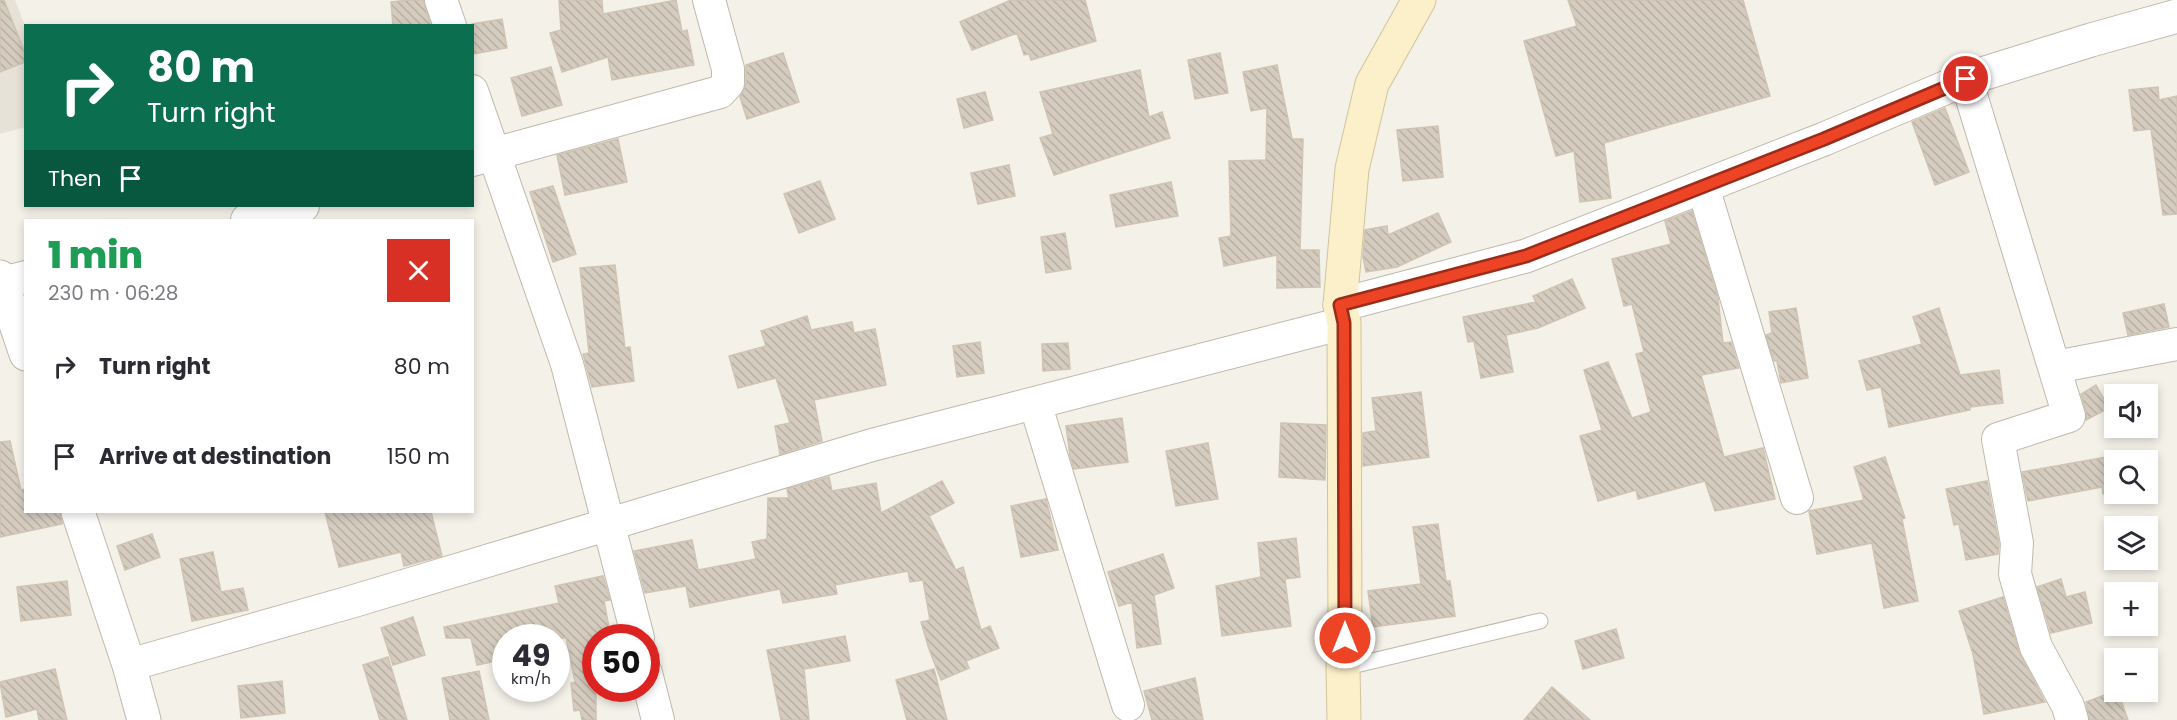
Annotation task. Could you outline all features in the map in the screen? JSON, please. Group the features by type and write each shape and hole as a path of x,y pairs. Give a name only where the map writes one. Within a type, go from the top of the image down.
{"main road":[{"path":"1344,720 1342,314 1352,169 1372,84 1419,0"}],"street":[{"path":"441,0 449,24"},
{"path":"483,157 720,92 728,83 728,69 709,0"},
{"path":"129,665 610,525 872,445 1035,403 1342,314 1526,256 1824,139 1966,79 2177,16"},
{"path":"1966,79 2069,416 1998,439 2017,543 2015,574 2036,647 2068,706 2072,720"},
{"path":"474,103 483,157 567,364 635,624"},
{"path":"1703,187 1797,498"},
{"path":"251,219 299,207"},
{"path":"9,279 24,345"},
{"path":"2055,367 2177,344"},
{"path":"1035,403 1128,705"},
{"path":"78,513 129,665 144,720"},
{"path":"653,702 658,720"}],"lane":[{"path":"1343,668 1539,621"}],"shaded area":[{"path":"0,0 15,0 24,24 24,127 0,134"}],"building":[{"path":"0,0 4,0 24,50 24,62 0,72"},
{"path":"423,0 430,24 393,24 391,2"},
{"path":"559,0 602,0 603,14 676,0 682,32 687,30 694,65 612,80 608,57 562,72 550,33 561,30"},
{"path":"1011,0 1085,0 1096,41 1031,60 1029,54 1024,55 1017,33 972,50 960,22"},
{"path":"1568,0 1743,0 1770,96 1604,143 1611,198 1580,202 1574,151 1556,156 1524,41 1577,26"},
{"path":"502,19 507,48 474,54 474,24 472,24"},
{"path":"783,53 799,102 747,119 740,97 746,84 746,65"},
{"path":"1220,53 1228,93 1195,99 1188,60"},
{"path":"1277,65 1292,139 1303,139 1300,250 1319,250 1320,287 1277,288 1277,255 1224,266 1219,238 1231,236 1229,161 1266,160 1267,108 1251,111 1243,72"},
{"path":"551,67 562,105 522,116 511,78"},
{"path":"1140,70 1149,117 1162,112 1170,138 1054,175 1040,138 1053,134 1040,92"},
{"path":"2158,87 2159,100 2177,96 2177,214 2163,215 2151,129 2134,131 2129,90"},
{"path":"985,92 993,120 964,128 957,99"},
{"path":"1945,108 1969,172 1935,185 1912,122"},
{"path":"1438,126 1443,177 1403,181 1397,130"},
{"path":"618,139 627,182 565,195 557,155"},
{"path":"1009,165 1015,196 978,204 971,173"},
{"path":"820,181 835,219 799,233 784,194"},
{"path":"1171,182 1178,216 1116,227 1110,195"},
{"path":"553,186 576,254 553,262 530,192"},
{"path":"1692,211 1718,298 1723,343 1731,342 1739,368 1701,375 1724,457 1763,448 1775,499 1715,511 1705,481 1638,499 1636,490 1598,501 1580,436 1602,430 1584,370 1608,362 1632,418 1651,412 1636,354 1644,352 1632,304 1624,306 1612,259 1671,244 1665,221"},
{"path":"1438,213 1451,242 1397,267 1366,272 1363,257 1365,230 1387,226 1388,235"},
{"path":"1065,233 1071,269 1046,273 1041,237"},
{"path":"615,265 625,348 630,347 634,381 592,387 583,354 589,353 580,268"},
{"path":"1572,279 1585,308 1538,328 1506,335 1513,372 1481,378 1474,341 1468,342 1463,317 1536,302 1533,296"},
{"path":"2164,304 2169,327 2128,335 2123,313"},
{"path":"1796,308 1808,378 1781,383 1777,361 1774,361 1766,335 1772,333 1769,312"},
{"path":"1939,308 1960,375 1999,370 2003,403 1970,407 1970,410 1889,427 1881,387 1867,390 1859,361 1922,344 1913,317"},
{"path":"807,316 811,330 852,322 854,333 875,329 886,385 814,400 822,441 780,454 775,426 790,423 776,378 738,388 729,356 766,346 761,331"},
{"path":"980,342 984,373 957,377 953,346"},
{"path":"1068,343 1070,369 1043,371 1042,344"},
{"path":"2096,385 2104,399 2104,411 2086,420 2081,394"},
{"path":"1421,392 1429,457 1363,466 1363,433 1376,431 1372,398"},
{"path":"1122,418 1128,462 1074,469 1066,426"},
{"path":"1281,423 1326,425 1325,480 1279,477"},
{"path":"10,441 21,490 24,489 24,513 60,513 62,524 0,537 0,442"},
{"path":"1208,443 1218,499 1176,506 1166,451"},
{"path":"1885,457 1905,518 1902,519 1918,601 1884,608 1872,543 1817,554 1809,511 1864,500 1854,467"},
{"path":"2104,457 2104,494 2102,487 2028,501 2022,472"},
{"path":"829,477 832,491 876,483 881,513 942,481 954,503 929,516 956,570 963,567 981,630 990,626 999,648 966,661 969,668 941,680 921,622 930,620 923,580 910,582 908,571 835,585 837,594 783,603 780,589 690,607 686,586 645,593 634,551 692,540 698,570 756,559 752,542 767,539 768,498 789,498 787,489"},
{"path":"1987,481 1999,544 1998,554 1966,560 1959,524 1954,525 1946,489"},
{"path":"1046,499 1058,550 1021,557 1011,506"},
{"path":"325,513 431,513 442,556 404,566 401,552 339,567"},
{"path":"1438,524 1446,581 1450,581 1455,616 1373,627 1368,591 1421,584 1413,527"},
{"path":"152,534 160,557 125,570 117,546"},
{"path":"1296,538 1300,577 1285,579 1291,626 1222,636 1216,586 1261,577 1258,543"},
{"path":"213,552 221,592 243,588 248,610 192,621 180,559"},
{"path":"1163,554 1174,588 1154,595 1161,644 1137,648 1132,602 1119,606 1108,572"},
{"path":"603,576 610,600 604,601 608,624 582,624 582,702 596,702 596,720 582,720 580,710 574,711 571,683 575,682 570,658 570,624 492,624 492,662 477,665 471,638 446,638 444,627 559,603 555,586"},
{"path":"2061,579 2066,597 2085,592 2092,623 2051,633 2037,587"},
{"path":"67,581 71,615 21,621 17,587"},
{"path":"2003,597 2019,652 2045,702 1984,714 1973,654 1959,611"},
{"path":"413,617 425,655 393,665 381,628"},
{"path":"1616,629 1624,658 1583,669 1575,641"},
{"path":"845,636 850,661 804,669 809,720 781,720 767,650"},
{"path":"388,657 407,720 380,720 363,665"},
{"path":"55,669 67,720 39,720 37,709 6,717 0,682"},
{"path":"934,669 947,720 907,720 896,680"},
{"path":"479,671 489,720 450,720 442,678"},
{"path":"1195,678 1203,720 1152,720 1144,691"},
{"path":"282,681 285,713 241,718 238,686"},
{"path":"1552,687 1590,720 1524,720"},
{"path":"2104,695 2104,702 2122,702 2128,720 2089,720 2086,702"}],"route":[{"path":"1345,638 1344,323 1340,305 1526,256 1824,139 1966,79"}]}
